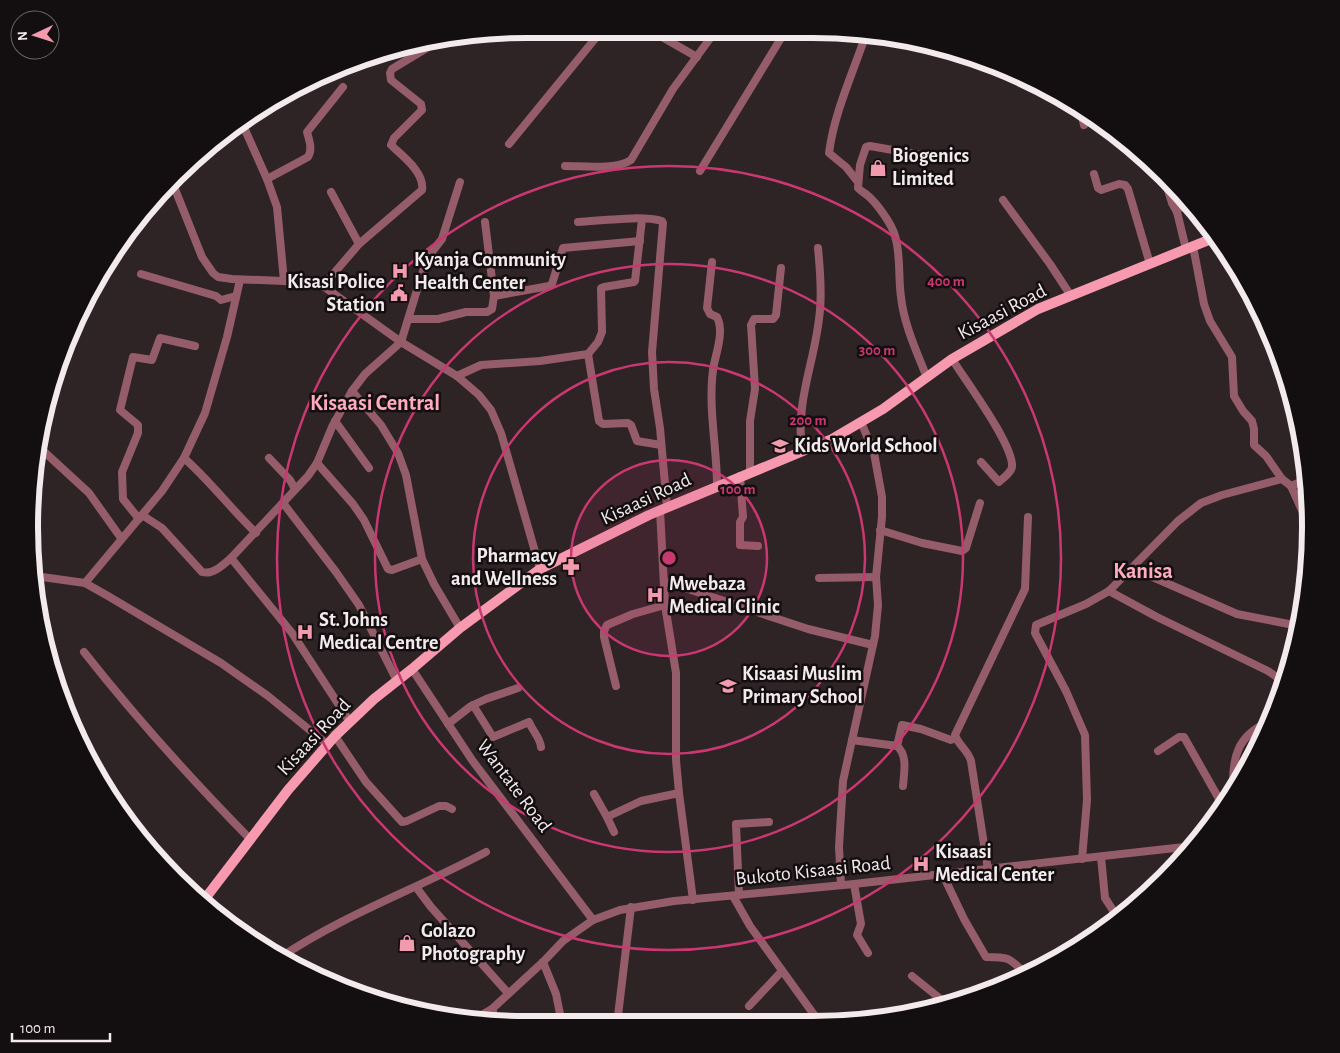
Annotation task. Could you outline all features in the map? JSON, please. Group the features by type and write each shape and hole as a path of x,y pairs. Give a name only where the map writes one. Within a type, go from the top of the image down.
{"main road":[{"name":"Kisaasi Road","path":"207,896 288,790 335,736 374,699 460,628 540,569 664,508 832,439 927,378 952,359 1038,310 1209,240"}],"street":[{"path":"508,144 596,38"},
{"path":"663,38 696,57"},
{"path":"565,166 616,165 631,160 673,89 710,38"},
{"path":"700,171 781,38"},
{"path":"858,182 846,167 829,154 830,142 864,41"},
{"path":"323,286 359,244 422,190 422,181 414,168 391,145 394,138 422,107 421,104 391,80 390,73 392,69 427,48"},
{"path":"267,179 308,157 311,148 307,132 344,87"},
{"path":"1082,118 1084,125"},
{"path":"244,128 277,207 284,281"},
{"path":"921,155 870,146 866,147 863,153 858,182 859,190 867,195 876,206 890,224 895,236 904,314 927,378"},
{"path":"1094,174 1098,188 1101,190 1119,184 1125,185 1128,189 1150,264"},
{"path":"196,346 160,338 152,360 133,357 120,410 138,425 138,432 122,472 123,499 140,517 162,528 202,572 209,572 231,558 256,533 317,463 335,421 352,391 365,374 401,342 423,270 428,257 442,239 460,182"},
{"path":"174,188 202,257 218,277 240,280 284,281 323,286 401,342 457,376 487,404 497,421 540,569"},
{"path":"1168,191 1190,248 1210,320 1232,357 1234,396 1254,425 1254,445 1266,456 1282,479 1291,486 1301,509"},
{"path":"331,192 359,244"},
{"path":"1002,200 1050,264 1071,296"},
{"path":"1177,212 1181,204"},
{"path":"457,376 481,365 540,361 588,354 598,342 602,332 602,288 635,281 642,219"},
{"path":"578,222 657,219 663,223 652,337 653,375 661,444 665,606 676,673 676,760 693,900"},
{"path":"409,319 438,319 466,312 487,312 492,309 494,296 485,222"},
{"path":"494,296 552,284 563,248 640,241"},
{"path":"802,452 800,428 802,397 820,310 818,248"},
{"path":"712,262 707,308 710,314 717,317 720,327 712,373 717,486"},
{"path":"758,546 740,545 740,522 743,517 745,474 754,389 751,325 754,320 772,319 776,315 781,268"},
{"path":"141,274 216,296 222,300 236,296"},
{"path":"85,583 165,486 184,458 205,413 227,337 240,280"},
{"path":"588,354 599,421 604,424 628,423 631,425 637,441 661,444"},
{"path":"952,359 998,430 1012,468 999,482 980,462"},
{"path":"352,391 381,425 393,443 404,467 422,559 434,584 460,628"},
{"path":"335,421 369,468"},
{"path":"841,885 839,847 843,781 873,645 878,605 876,577 882,497 874,453 861,422"},
{"path":"44,451 89,493 121,538"},
{"path":"184,458 199,471 229,506 256,533"},
{"path":"269,458 290,480 295,489"},
{"path":"317,463 353,504 364,520 388,569 392,570 422,559"},
{"path":"1082,860 1087,800 1085,735 1066,692 1034,630 1039,623 1086,604 1109,591 1178,521 1201,503 1222,495 1282,479"},
{"path":"1291,486 1300,482"},
{"path":"283,503 359,605 397,681"},
{"path":"880,530 922,543 964,550 980,503"},
{"path":"988,870 972,761 968,751 955,738 955,732 1025,589 1028,517"},
{"path":"231,558 292,633 350,722"},
{"path":"1132,568 1237,614 1292,625"},
{"path":"41,577 85,583 221,663 268,696 328,745"},
{"path":"819,578 876,577"},
{"path":"664,581 808,629 873,645"},
{"path":"1109,591 1157,617 1268,671 1279,678"},
{"path":"616,686 604,637 607,625 633,614 665,606"},
{"path":"84,652 116,693 251,840"},
{"name":"Wantate Road","path":"412,669 472,760 594,920"},
{"path":"448,724 473,705 518,688"},
{"path":"473,705 492,737 529,722 533,731 540,738 541,747"},
{"path":"897,746 902,725 921,729 951,740 955,738"},
{"path":"1233,777 1233,764 1236,752 1250,732 1259,727"},
{"path":"335,736 366,782 402,822 442,805 452,809"},
{"path":"1158,751 1179,737 1184,737 1219,799"},
{"path":"852,740 897,746 904,758 903,786"},
{"path":"607,817 641,801 679,793"},
{"path":"594,794 614,832"},
{"path":"769,822 736,824 736,895 750,926 815,1016"},
{"name":"Bukoto Kisaasi Road","path":"484,1013 492,1008 543,962 563,941 594,920 631,907 1082,860 1182,847"},
{"path":"288,953 310,939 486,852"},
{"path":"1102,857 1105,898 1114,912"},
{"path":"943,874 964,919 986,957 1004,957 1015,963 1021,969"},
{"path":"854,884 861,924 857,935 868,953"},
{"path":"416,887 430,907 508,993"},
{"path":"618,1016 631,907"},
{"path":"543,962 556,994 560,1016"},
{"path":"749,1006 782,971"},
{"path":"912,976 940,999"},
{"path":"492,1008 494,1014"}],"place":[{"name":"Biogenics Limited","path":"878,168"},
{"name":"Kyanja Community Health Center","path":"400,271"},
{"name":"Kisasi Police Station","path":"399,293"},
{"name":"Kids World School","path":"780,446"},
{"name":"Pharmacy and Wellness","path":"571,567"},
{"name":"Mwebaza Medical Clinic","path":"655,595"},
{"name":"St. Johns Medical Centre","path":"305,632"},
{"name":"Kisaasi Muslim Primary School","path":"728,686"},
{"name":"Kisaasi Medical Center","path":"921,864"},
{"name":"Golazo Photography","path":"407,943"}],"district":[{"name":"Kisaasi Central","path":"375,403"},
{"name":"Kanisa","path":"1143,571"}]}
